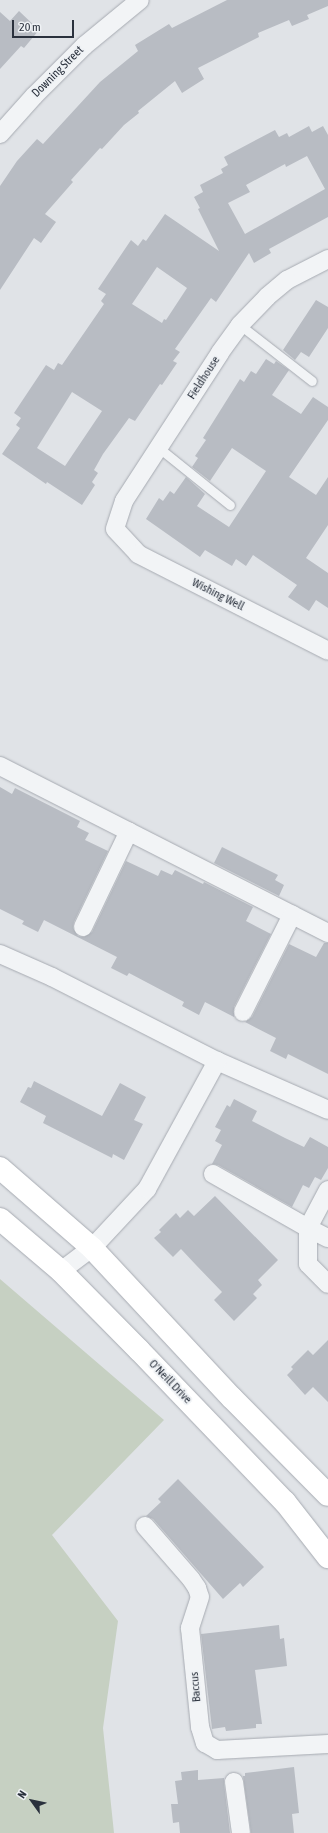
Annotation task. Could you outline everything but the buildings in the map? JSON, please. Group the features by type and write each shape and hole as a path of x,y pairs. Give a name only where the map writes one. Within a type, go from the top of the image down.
{"main road":[{"path":"0,1168 92,1248 232,1398 323,1487"},
{"name":"O'Neill Drive","path":"0,1219 61,1271 254,1469 285,1502 328,1556"}],"street":[{"name":"Downing Street","path":"3,126 84,46 140,0"},
{"name":"Fieldhouse","path":"115,529 124,501 220,353 240,325 267,297 287,280 328,259"},
{"name":"Wishing Well","path":"115,529 138,554 328,651"},
{"path":"0,766 328,933"},
{"path":"83,927 129,831"},
{"path":"243,1012 292,915"},
{"path":"0,954 52,977 217,1061 328,1110"},
{"path":"61,1271 92,1248 147,1189 217,1061"},
{"path":"213,1174 328,1238"},
{"path":"328,1190 308,1228 308,1264 328,1284"},
{"name":"Baccus","path":"145,1526 191,1579 197,1588 200,1597 190,1628 200,1727 205,1743 217,1750 328,1744"},
{"path":"234,1782 241,1833"}],"lane":[{"path":"240,325 312,381"},
{"path":"159,448 230,505"}],"green space":[{"path":"0,1279 164,1420 52,1535 118,1621 103,1728 114,1833 0,1833"}]}
